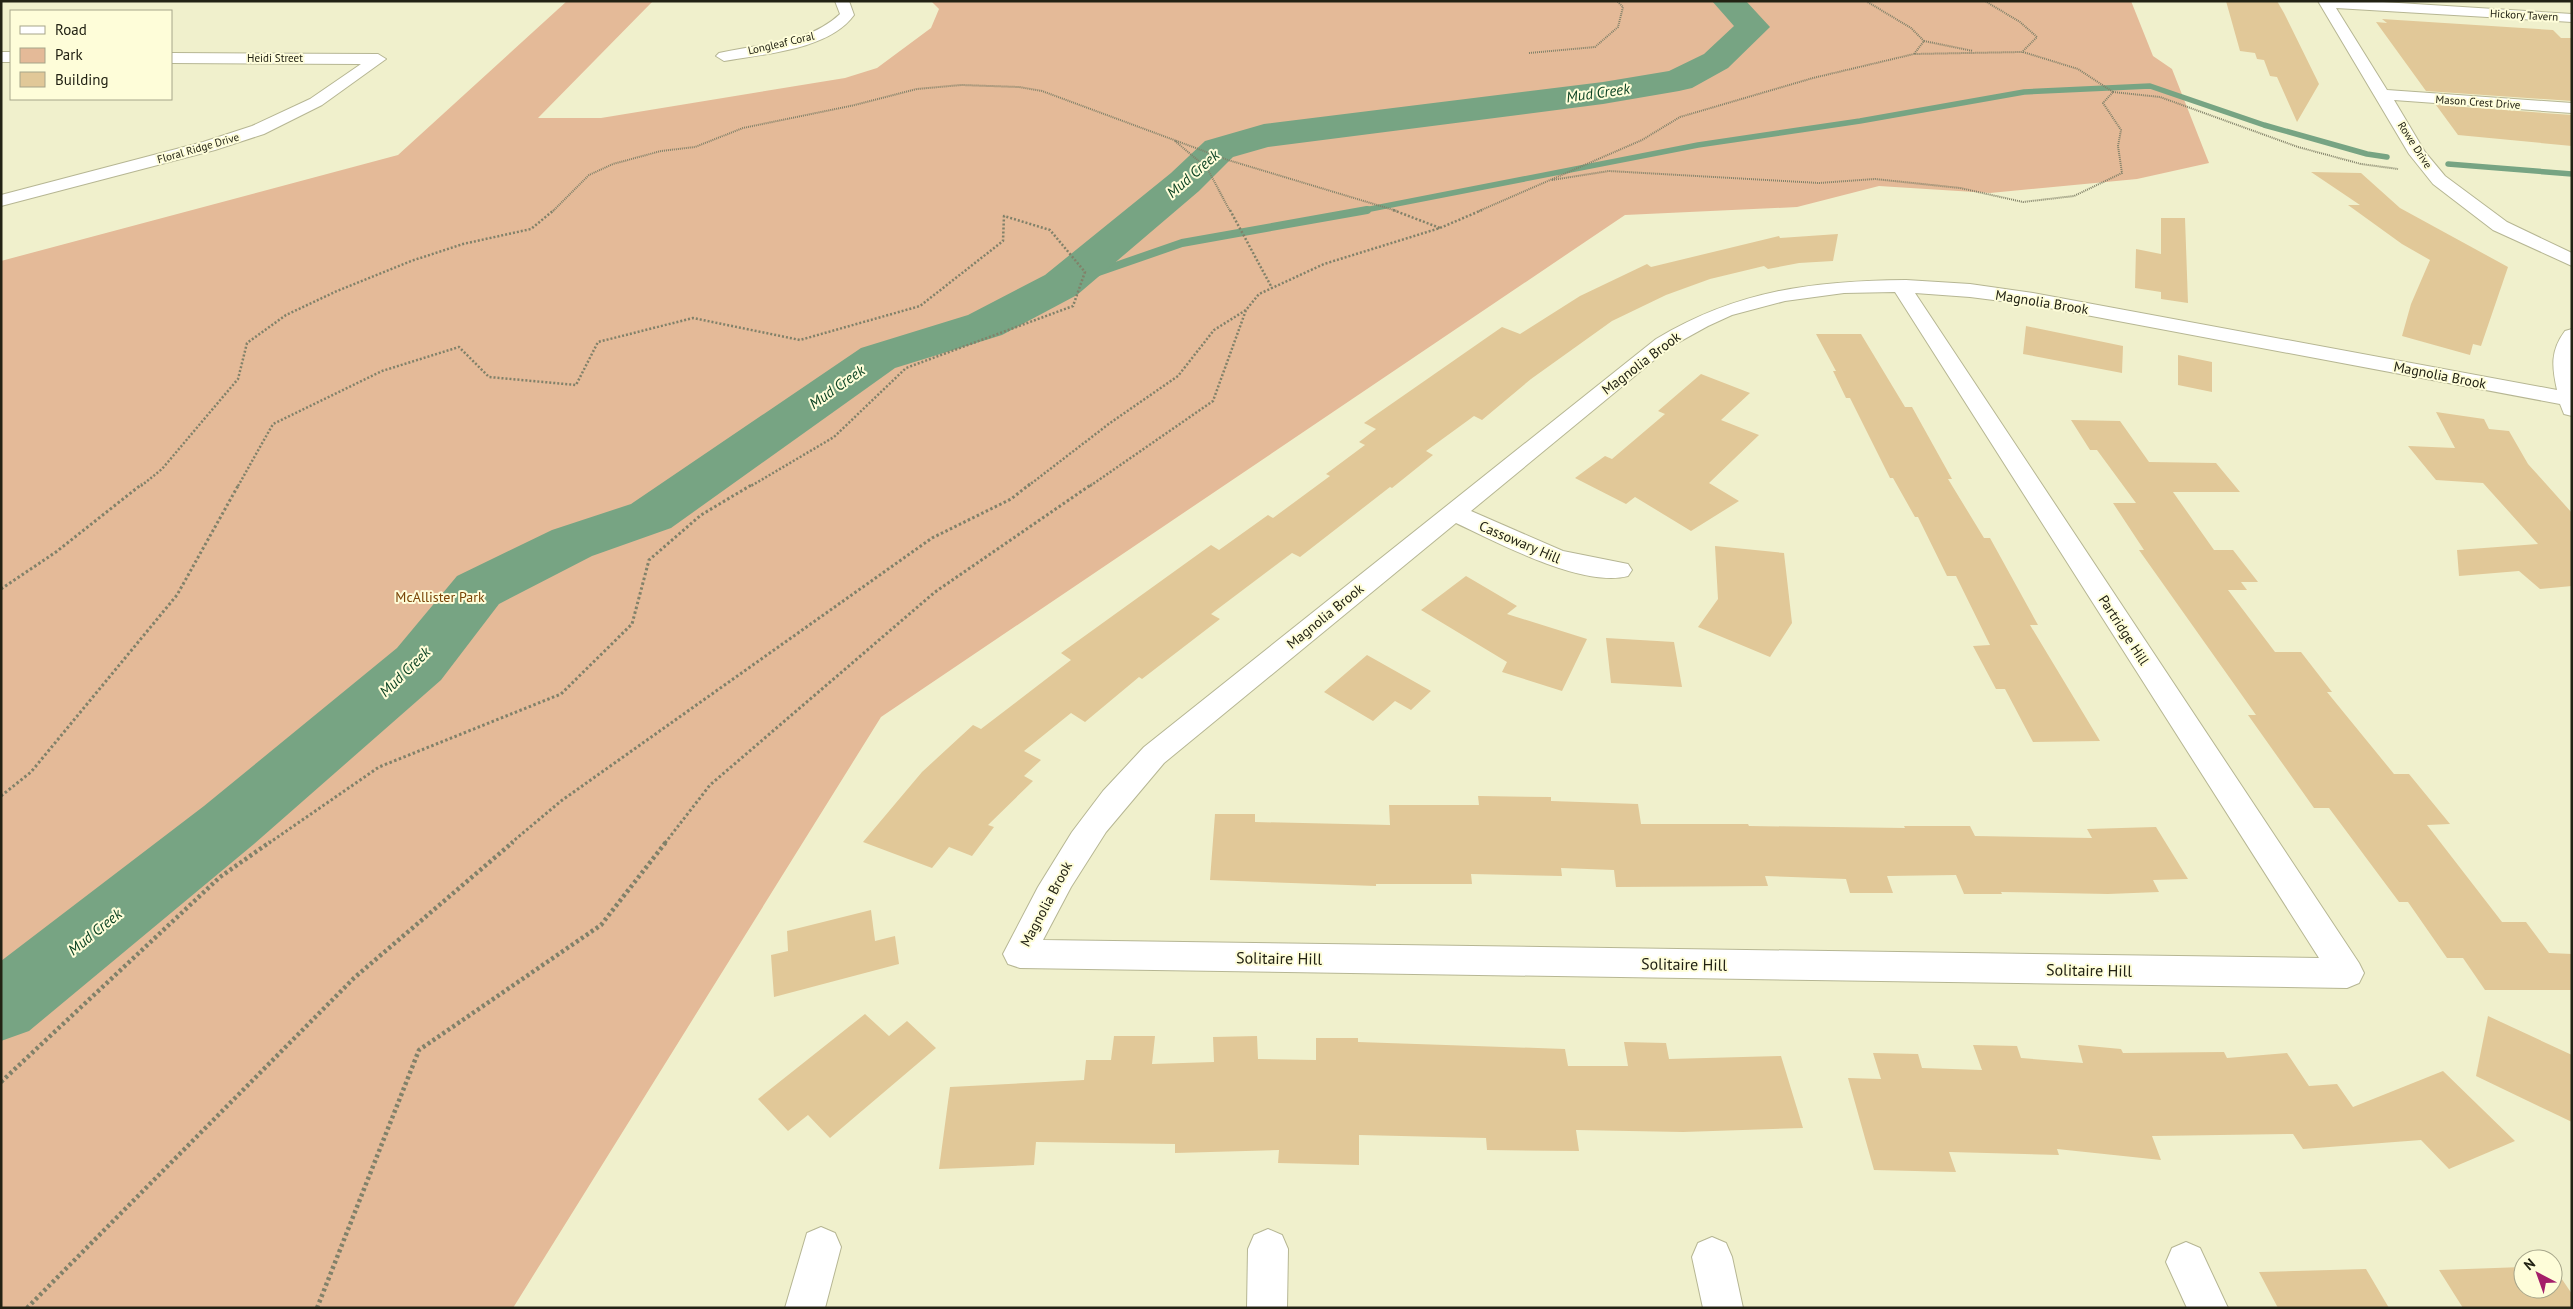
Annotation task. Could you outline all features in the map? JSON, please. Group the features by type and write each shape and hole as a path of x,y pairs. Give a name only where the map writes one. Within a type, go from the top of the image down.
{"street":[{"name":"Longleaf Coral","path":"724,56 801,41 829,30 842,22 847,15 842,1"},
{"name":"Hickory Tavern","path":"2326,2 2572,18"},
{"name":"Rowe Drive","path":"2326,2 2418,154 2435,175 2467,203 2500,226 2572,260"},
{"name":"Heidi Street","path":"172,58 378,58"},
{"name":"Floral Ridge Drive","path":"1,201 208,146 258,130 316,102 378,58"},
{"name":"Mason Crest Drive","path":"2384,95 2572,108"},
{"name":"Magnolia Brook","path":"1020,954 1049,893 1073,855 1108,806 1154,755 1663,343 1726,310 1781,296 1826,290 1901,286 1970,291 2029,299 2570,404"},
{"name":"Partridge Hill","path":"1901,286 2347,973"},
{"path":"2570,404 2562,364 2572,335"},
{"name":"Cassowary Hill","path":"1453,512 1552,558 1596,569 1619,570"},
{"name":"Solitaire Hill","path":"1020,954 2347,973"},
{"path":"806,1308 821,1247"},
{"path":"1267,1308 1268,1249"},
{"path":"1712,1256 1722,1308"},
{"path":"2186,1262 2208,1308"}],"path":[{"path":"1529,53 1595,46 1618,27 1623,7 1616,1"},
{"path":"1866,1 1911,28 1924,41 1982,53"},
{"path":"1985,1 2020,22 2037,37 2022,52"},
{"path":"1914,54 1924,41"},
{"path":"27,1308 354,978 561,801 932,538 1011,499 1110,423 1178,376 1214,330 1246,310 1259,294 1324,264 1440,228 1642,140 1680,117 1813,78 1914,54 2022,52 2078,69 2113,92 2160,97 2298,147 2361,164 2435,175"},
{"path":"1,589 56,552 162,469 238,379 247,343 286,315 337,291 411,261 463,244 531,228 566,200 590,176 613,164 661,151 695,147 743,128 855,105 917,89 961,84 1019,87 1042,91 1228,160 1410,215 1440,228"},
{"path":"1546,181 1609,171 1693,174 1819,183 1876,179 1960,188 2023,202 2074,196 2122,172 2118,146 2121,130 2103,103 2113,92"},
{"path":"1172,139 1206,168 1272,288"},
{"path":"1,796 31,772 177,595 273,424 374,375 459,347 489,377 576,385 598,342 693,318 800,340 920,306 1003,241 1004,216 1050,230 1085,272 1073,306 906,368 834,437 700,515 649,560 632,624 561,694 379,768 220,877 1,1082"},
{"path":"317,1308 419,1050 601,926 710,785 936,592 1213,401 1246,310"}],"green space":[{"name":"McAllister Park","path":"567,1 653,1 538,118 601,118 845,78 877,68 931,28 939,9 931,1 2131,1 2153,56 2172,69 2209,163 2137,179 1990,193 1879,186 1797,207 1625,215 881,717 513,1308 1,1308 1,261 398,155"}],"building":[{"path":"2226,1 2277,1 2319,84 2297,122 2277,77 2270,76 2264,60 2257,59 2255,53 2240,51"},
{"path":"2382,19 2553,30 2561,38 2572,38 2572,101 2426,91 2376,22 2387,23"},
{"path":"2436,105 2572,115 2572,146 2458,135"},
{"path":"2311,172 2361,173 2400,208 2508,267 2481,346 2473,344 2470,355 2402,336 2411,304 2430,260 2402,244 2348,205 2360,205"},
{"path":"2161,218 2185,218 2188,303 2161,299 2161,292 2135,288 2136,249 2161,254"},
{"path":"1838,234 1833,261 1799,263 1768,269 1764,266 1710,279 1666,295 1612,321 1531,379 1482,420 1474,416 1426,451 1433,455 1392,488 1390,487 1300,557 1292,553 1211,614 1220,619 1142,679 1139,677 1085,722 1071,713 1024,751 1041,760 1024,776 1033,781 988,825 994,827 972,856 949,847 932,868 863,842 922,772 973,725 981,729 1071,660 1061,653 1211,545 1219,550 1268,515 1273,518 1330,476 1326,474 1365,445 1359,442 1376,429 1364,423 1502,327 1520,334 1580,296 1647,264 1651,267 1779,236 1780,238"},
{"path":"2026,326 2123,346 2122,373 2023,354"},
{"path":"1816,334 1861,334 1905,407 1912,407 1952,479 1948,479 1984,538 1990,538 2038,625 2030,625 2100,741 2033,742 2005,689 1996,689 1973,646 1990,645 1956,576 1947,576 1918,517 1915,517 1893,478 1890,478 1850,398 1846,398 1833,371 1836,371"},
{"path":"2178,355 2212,362 2212,392 2178,385"},
{"path":"1701,374 1750,393 1721,420 1759,435 1709,483 1739,501 1691,531 1635,497 1626,504 1575,478 1605,456 1612,459 1665,414 1658,411"},
{"path":"2436,412 2484,419 2489,429 2509,431 2528,464 2572,513 2572,586 2540,589 2519,571 2459,576 2457,550 2538,544 2483,483 2436,480 2408,446 2455,448"},
{"path":"2071,420 2120,421 2149,462 2216,463 2240,492 2173,492 2214,550 2233,550 2258,582 2241,582 2247,590 2228,590 2275,652 2301,652 2332,692 2327,692 2394,774 2409,774 2450,824 2427,825 2502,922 2526,922 2549,953 2572,954 2572,990 2485,990 2463,958 2447,958 2408,902 2399,902 2329,808 2314,808 2248,715 2256,715 2139,550 2144,550 2113,503 2136,503 2097,450 2090,450"},
{"path":"1715,546 1784,553 1792,623 1770,657 1698,627 1718,599"},
{"path":"1466,576 1517,606 1507,614 1587,639 1562,691 1502,672 1507,662 1421,610"},
{"path":"1606,638 1674,642 1682,687 1611,683"},
{"path":"1367,655 1431,691 1411,710 1395,701 1373,721 1324,692"},
{"path":"1478,796 1551,797 1551,801 1638,804 1641,824 1748,824 1749,826 1905,828 1904,826 1970,826 1975,836 2092,838 2087,829 2156,827 2188,879 2153,880 2159,892 2108,894 2001,892 2002,894 1964,894 1956,875 1887,876 1893,893 1850,893 1846,879 1765,876 1768,886 1616,887 1614,870 1561,868 1562,876 1471,874 1472,884 1376,884 1376,886 1210,880 1215,814 1255,814 1255,822 1390,825 1389,805 1479,805"},
{"path":"871,910 875,941 895,936 899,964 774,997 771,955 788,951 787,931"},
{"path":"865,1014 889,1036 907,1021 936,1048 830,1138 808,1115 788,1131 758,1099"},
{"path":"2488,1016 2572,1055 2572,1122 2476,1076"},
{"path":"1114,1036 1155,1036 1152,1064 1214,1062 1213,1037 1257,1036 1258,1059 1316,1060 1316,1038 1358,1038 1358,1042 1565,1049 1568,1066 1628,1066 1624,1042 1666,1043 1669,1059 1781,1056 1803,1128 1683,1132 1576,1130 1579,1151 1487,1150 1486,1138 1359,1135 1359,1165 1278,1163 1279,1150 1175,1153 1175,1144 1036,1142 1034,1165 939,1169 950,1087 1084,1080 1086,1060 1111,1060"},
{"path":"1973,1045 2017,1046 2021,1058 2083,1063 2078,1045 2121,1049 2123,1053 2224,1052 2227,1058 2287,1053 2309,1086 2337,1084 2353,1107 2443,1071 2515,1141 2449,1169 2421,1140 2303,1149 2293,1134 2152,1136 2161,1160 2057,1149 2059,1155 1949,1152 1956,1172 1874,1170 1848,1078 1881,1079 1873,1053 1918,1054 1922,1068 1982,1070"},
{"path":"2513,1267 2513,1299 2563,1299 2563,1281 2572,1294 2572,1308 2463,1308 2439,1270"},
{"path":"2366,1269 2389,1308 2278,1308 2259,1272"}],"waterway":[{"name":"Mud Creek","path":"1,1007 229,825 419,664 478,590 572,543 651,516 878,358 985,325 1061,285 1185,182 1219,149 1264,136 1603,93 1679,80 1716,61 1753,27 1728,1"},
{"path":"1360,211 1698,145 1860,121 2024,92 2150,86 2264,125 2367,154 2387,157"},
{"path":"2448,164 2572,174"},
{"path":"1061,285 1182,243 1367,210"}]}
